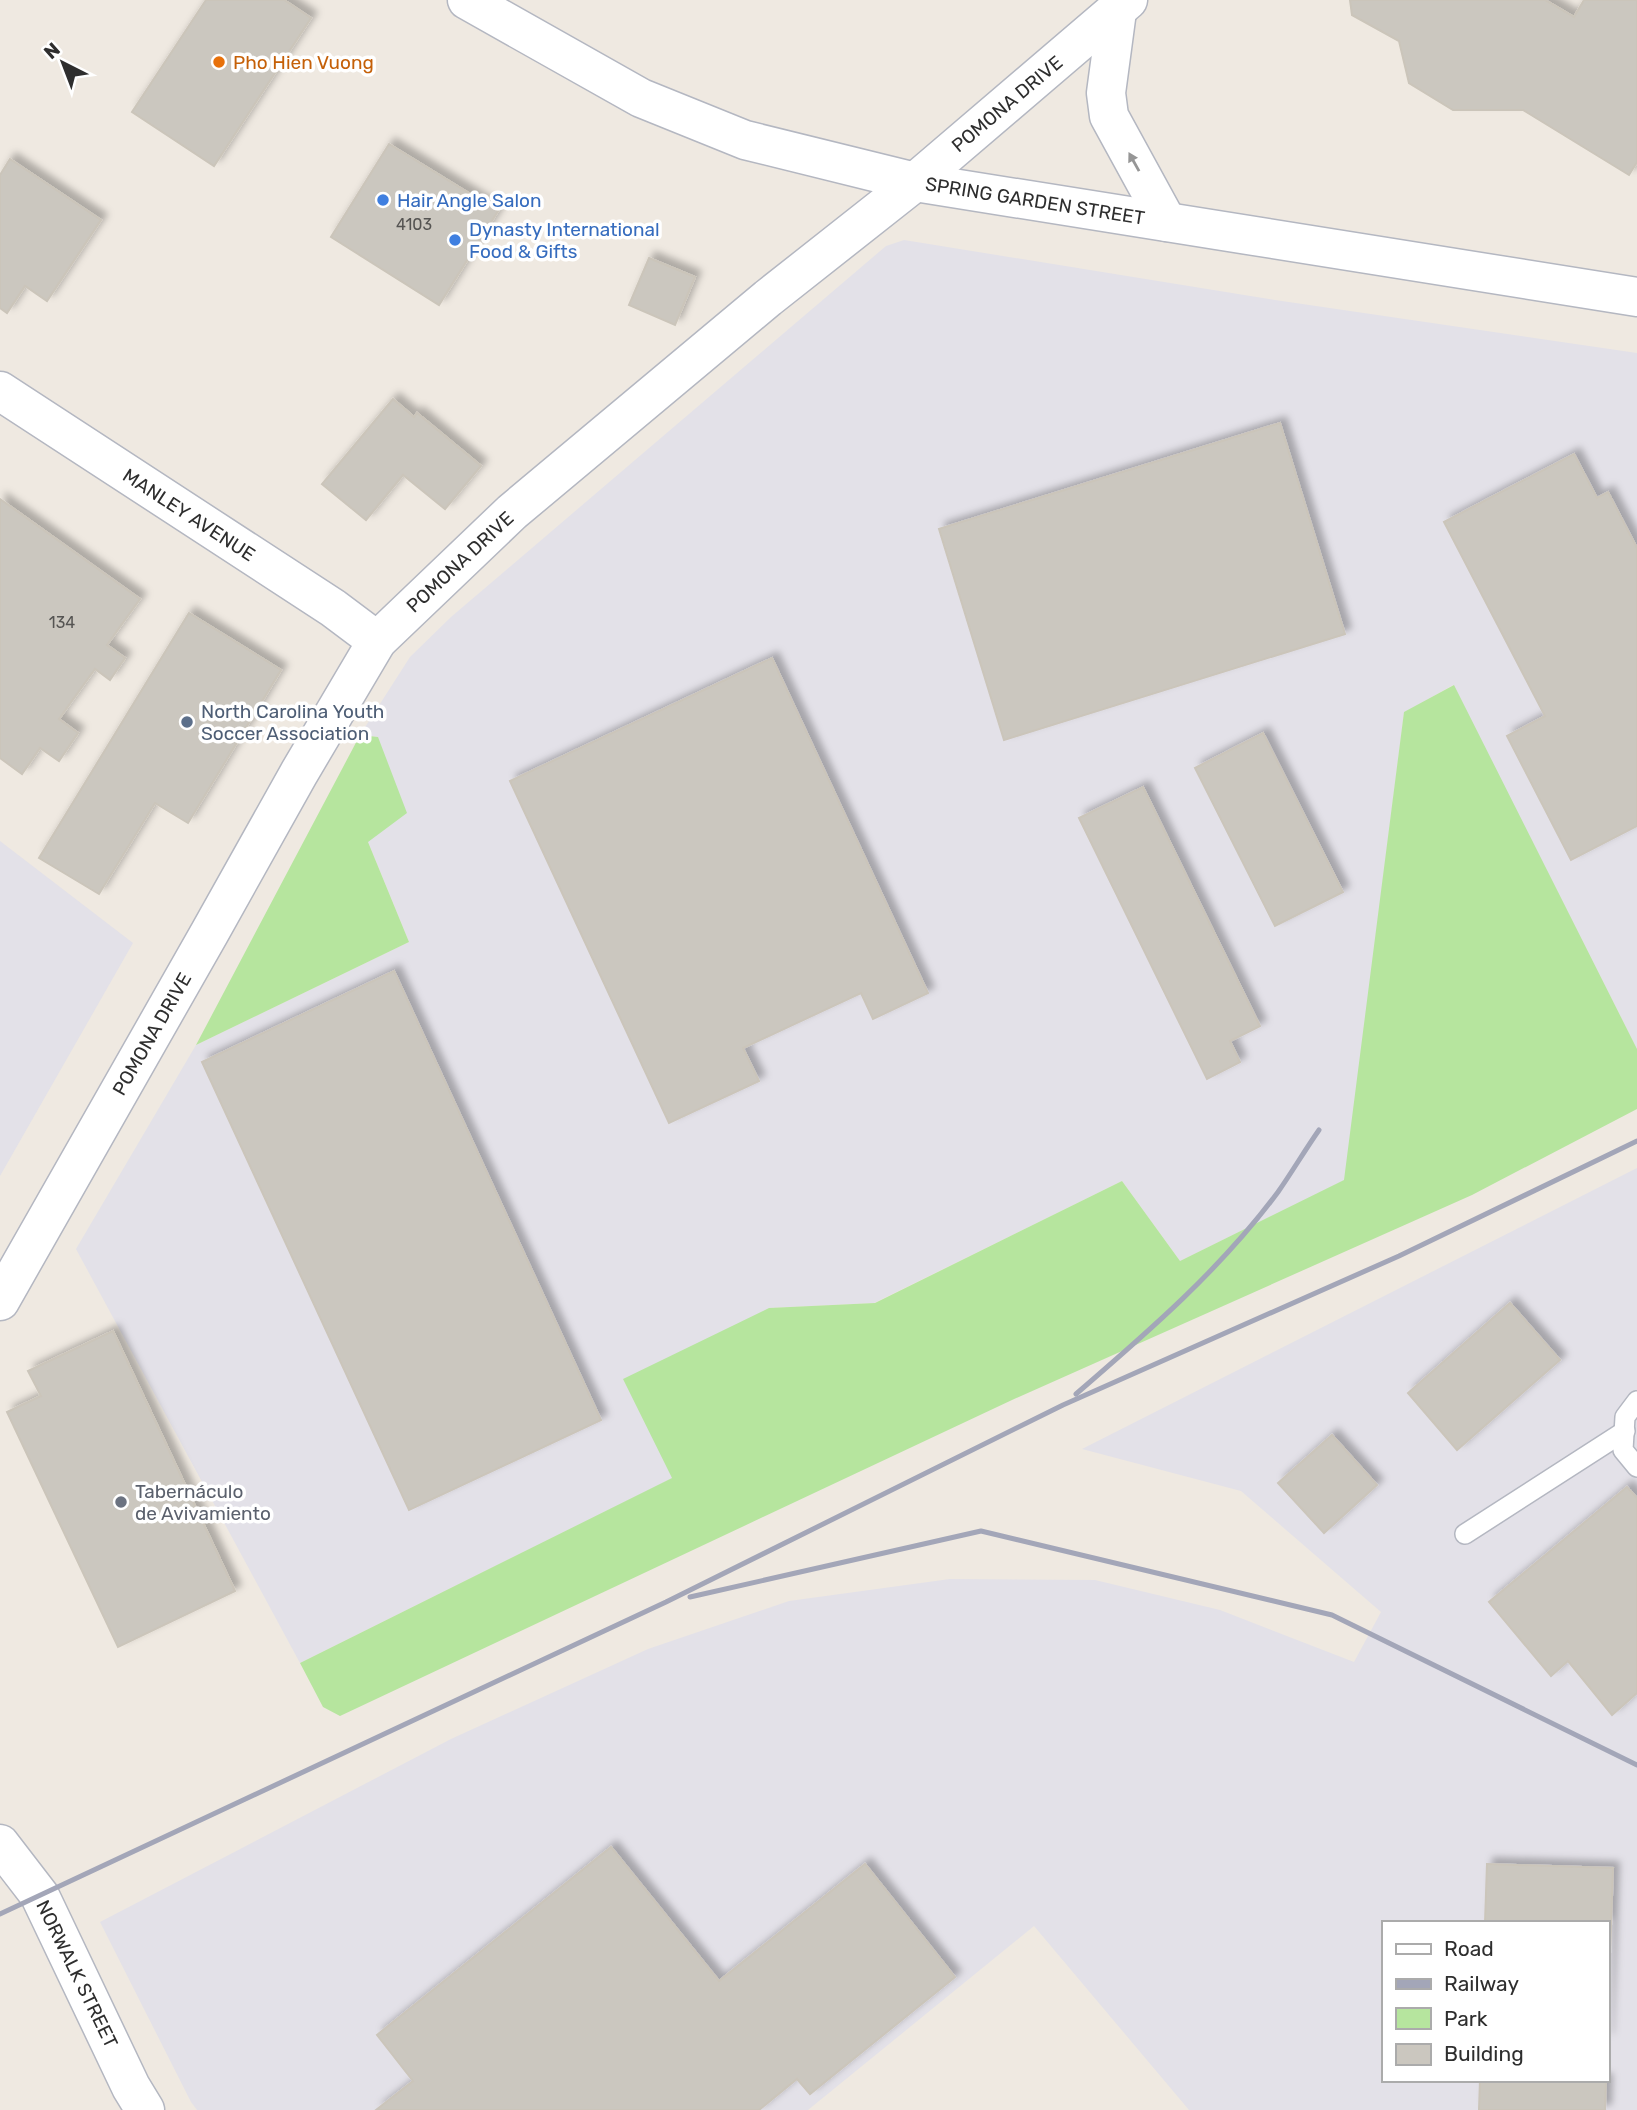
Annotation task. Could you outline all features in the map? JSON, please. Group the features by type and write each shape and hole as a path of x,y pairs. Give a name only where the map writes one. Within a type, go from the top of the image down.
{"street":[{"name":"SPRING GARDEN STREET","path":"467,0 641,98 745,140 915,182 1637,297"},
{"name":"POMONA DRIVE","path":"0,1301 377,640 512,512 768,298 915,182 1123,5"},
{"path":"1123,5 1106,93 1109,116 1167,222"},
{"name":"MANLEY AVENUE","path":"0,391 377,640"},
{"name":"NORWALK STREET","path":"0,1844 40,1896 131,2087 145,2110"}],"lane":[{"path":"1637,1401 1625,1417 1623,1450 1637,1467"},
{"path":"1465,1534 1625,1431"}],"shaded area":[{"path":"904,240 1275,300 1637,353 1637,1049 1453,685 1404,713 1345,1180 1180,1261 1122,1181 874,1303 769,1308 673,1478 300,1663 76,1249 196,1045 409,942 368,842 378,737 360,735 410,657 451,617 886,246"},
{"path":"0,841 133,943 0,1176"},
{"path":"1637,1168 1637,2110 1189,2110 1034,1926 808,2110 197,2110 100,1922 451,1739 648,1649 789,1601 950,1579 1095,1580 1220,1610 1354,1662 1381,1612 1241,1491 1082,1449"}],"green space":[{"path":"1454,685 1637,1049 1637,1109 1472,1195 1012,1400 340,1716 323,1707 300,1663 672,1478 623,1379 769,1308 875,1303 1122,1181 1180,1261 1344,1180 1404,712"},
{"path":"360,735 378,737 407,813 368,842 409,942 196,1045"}],"building":[{"path":"206,0 284,0 311,18 214,166 132,112"},
{"path":"1350,0 1545,0 1574,17 1584,0 1637,0 1637,162 1629,175 1523,110 1453,110 1409,83 1399,41 1352,15"},
{"path":"389,144 498,211 439,305 331,237"},
{"path":"10,159 101,220 47,301 25,286 7,313 0,308 0,175"},
{"path":"649,258 695,277 675,325 629,305"},
{"path":"393,399 414,417 417,413 481,466 445,509 403,475 366,520 322,484"},
{"path":"1280,423 1345,634 1004,740 939,529"},
{"path":"1574,454 1597,498 1608,492 1637,548 1637,826 1571,860 1507,736 1545,716 1444,522"},
{"path":"0,499 140,599 107,645 125,658 110,680 95,669 59,719 78,733 59,761 40,748 22,774 0,758"},
{"path":"189,613 281,670 188,823 155,803 99,894 39,858"},
{"path":"772,658 928,993 873,1019 861,993 743,1048 759,1081 669,1123 510,781"},
{"path":"1263,733 1343,892 1275,926 1195,768"},
{"path":"1143,787 1260,1026 1230,1041 1240,1062 1207,1079 1079,818"},
{"path":"394,971 601,1420 409,1510 202,1062"},
{"path":"1510,1303 1560,1360 1457,1450 1408,1393"},
{"name":"Tabernáculo de Avivamiento","path":"113,1331 235,1591 118,1647 7,1412 41,1396 28,1371"},
{"path":"1332,1435 1377,1485 1324,1533 1278,1483"},
{"path":"1627,1487 1637,1498 1637,1693 1612,1715 1568,1661 1551,1676 1489,1602"},
{"path":"611,1847 719,1981 865,1864 955,1977 810,2094 797,2079 759,2110 376,2110 413,2081 377,2035"},
{"path":"1487,1864 1613,1868 1609,1983 1609,1921 1485,1921"},
{"path":"1480,2082 1606,2082 1605,2110 1479,2110"}],"railway":[{"path":"1076,1394 1157,1323 1233,1247 1278,1192 1319,1130"},
{"path":"0,1914 666,1602 1063,1405 1399,1256 1637,1141"},
{"path":"690,1597 981,1531 1332,1615 1637,1765"}],"place":[{"name":"Pho Hien Vuong","path":"219,62"},
{"name":"Hair Angle Salon","path":"383,200"},
{"name":"Dynasty International Food & Gifts","path":"455,240"},
{"name":"North Carolina Youth Soccer Association","path":"187,722"},
{"name":"Tabernáculo de Avivamiento","path":"121,1502"}]}
